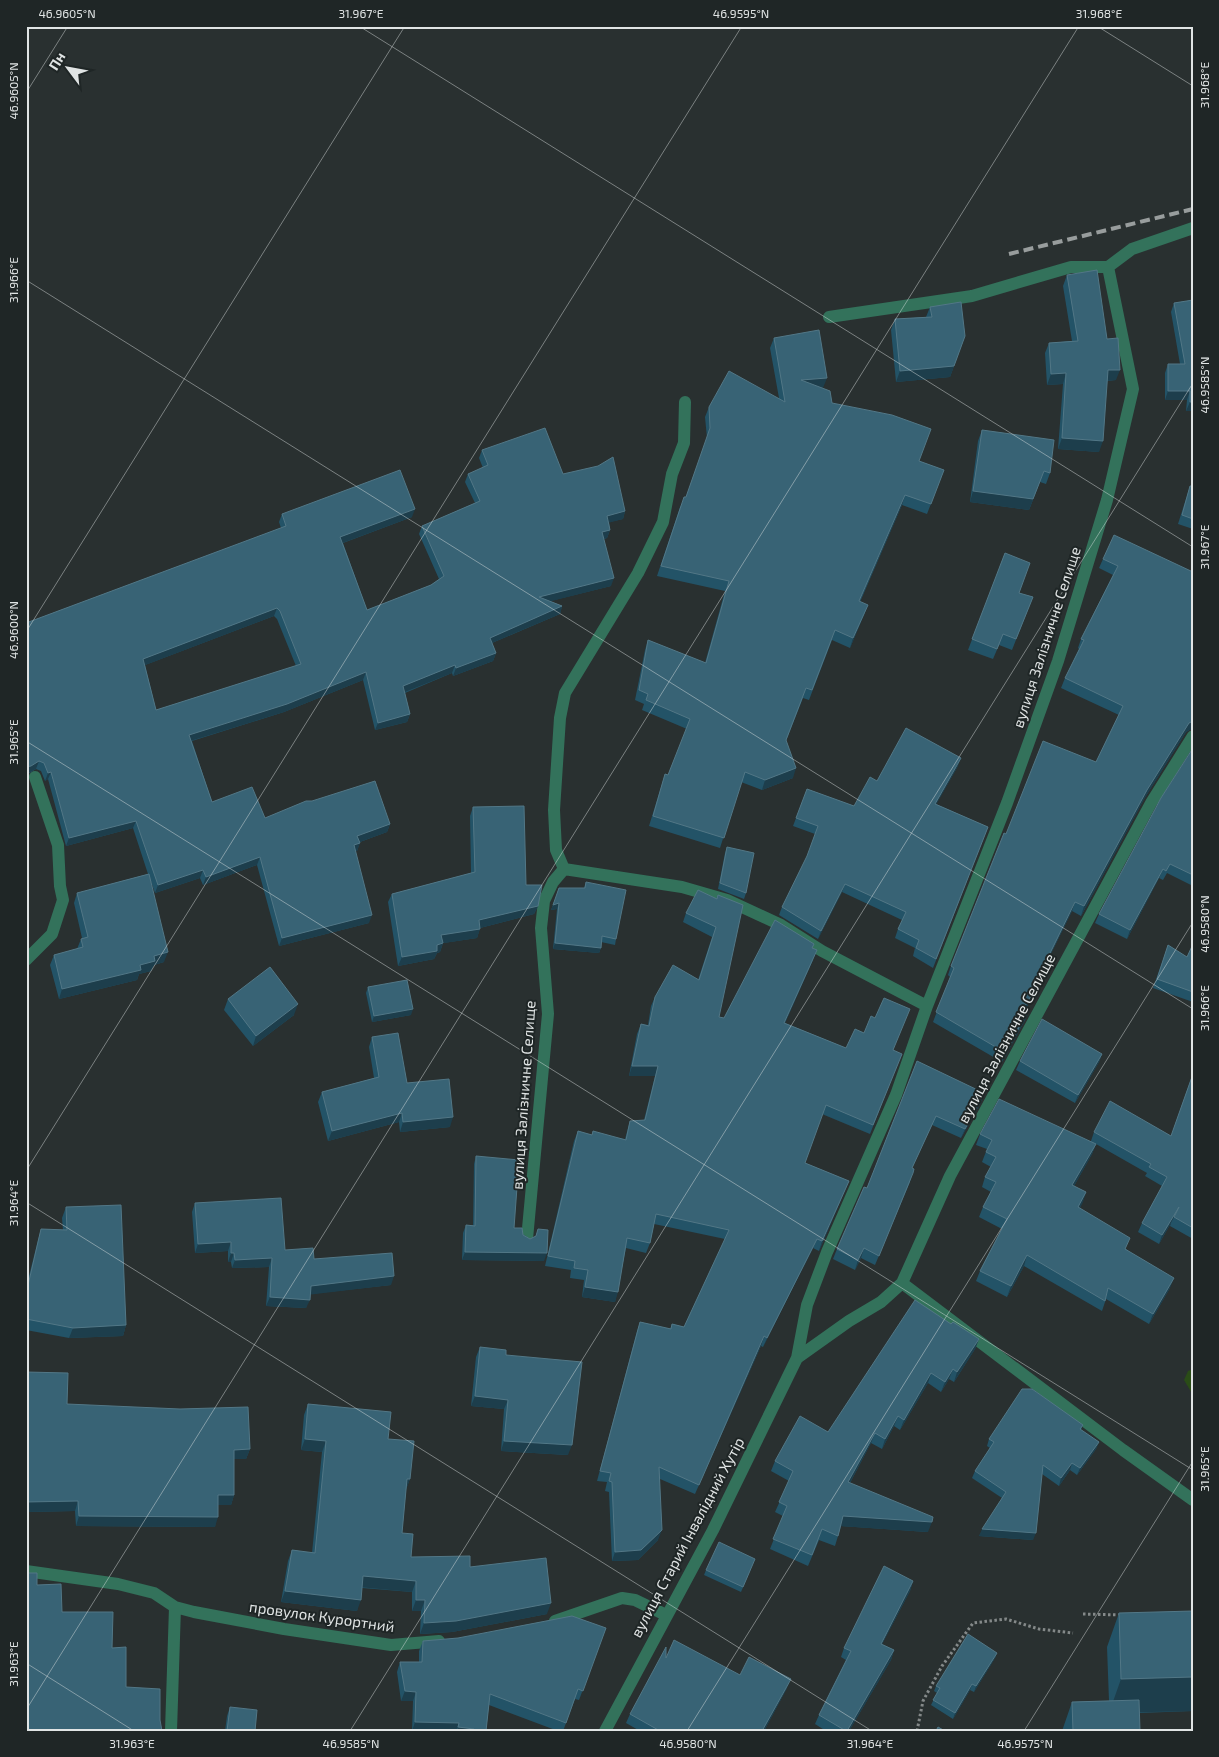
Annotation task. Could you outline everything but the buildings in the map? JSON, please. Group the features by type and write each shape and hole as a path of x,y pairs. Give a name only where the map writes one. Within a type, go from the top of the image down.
{"street":[{"path":"829,316 972,296 1071,267 1108,267 1132,249 1193,228"},
{"name":"вулиця Залізничне Селище","path":"797,1358 807,1304 896,1095 927,1006 1007,803 1051,679 1107,500 1133,389 1108,267"},
{"path":"685,402 684,443 672,474 662,522 638,573 565,693 560,718 554,810 556,850 564,869 682,887 727,900 781,926 822,951 927,1006"},
{"name":"вулиця Залізничне Селище","path":"797,1358 849,1321 881,1302 902,1283 950,1176 1151,803 1193,736"},
{"path":"26,960 52,934 63,900 60,886 58,845 35,778"},
{"name":"вулиця Залізничне Селище","path":"527,1239 548,1014 541,928 544,901 553,882 564,869"},
{"path":"902,1283 1123,1450 1193,1500"},
{"name":"вулиця Старий Інвалідний Хутір","path":"605,1731 713,1530 797,1358"},
{"name":"провулок Курортний","path":"26,1572 118,1584 154,1593 175,1606 284,1629 391,1645 454,1640"},
{"path":"538,1624 556,1621 622,1598 635,1600 666,1615"},
{"path":"171,1731 175,1606"}],"path":[{"path":"1083,1614 1123,1614"},
{"path":"917,1731 923,1701 942,1666 973,1622 1006,1619 1039,1629 1073,1633"}],"green space":[{"path":"1193,1369 1193,1395 1184,1380 1188,1371"}],"railway":[{"path":"1009,254 1193,209"}]}
